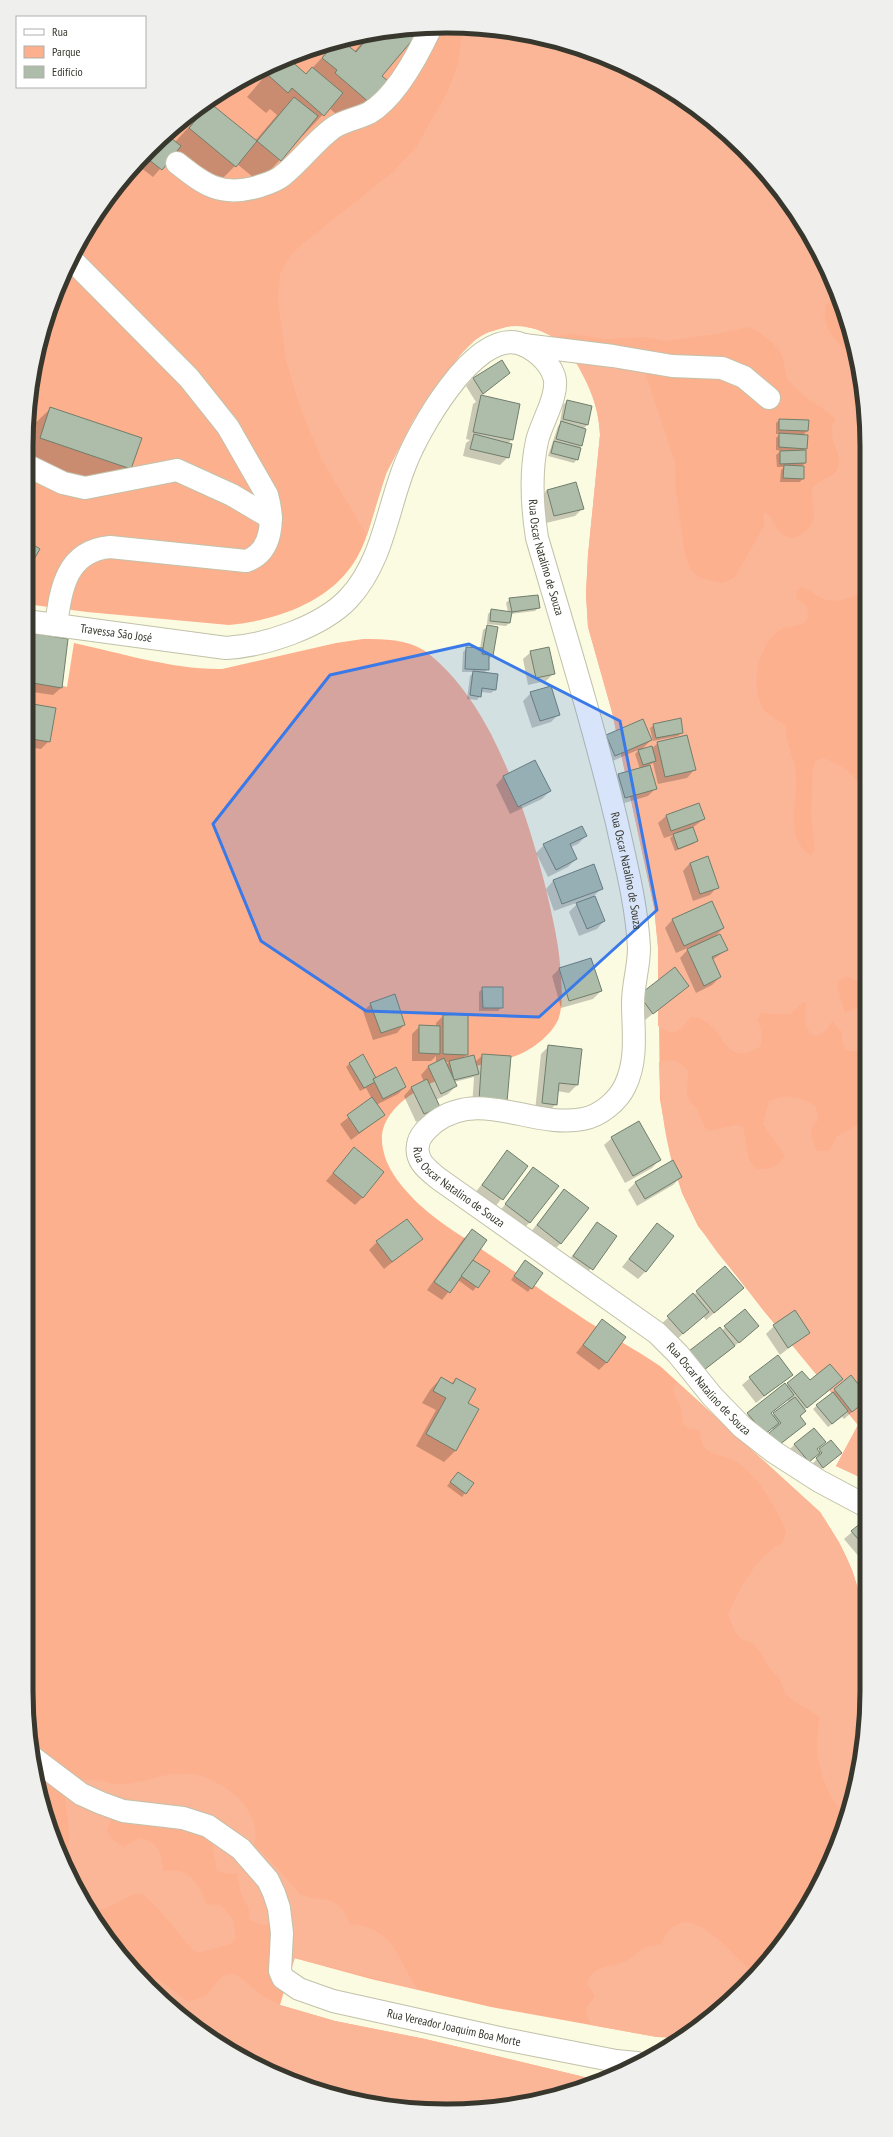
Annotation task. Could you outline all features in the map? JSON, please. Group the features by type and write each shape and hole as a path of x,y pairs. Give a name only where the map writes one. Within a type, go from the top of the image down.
{"street":[{"path":"177,163 201,181 223,190 243,190 274,181 286,173 333,128 369,112 386,100 401,80 427,34"},
{"path":"56,625 66,577 76,562 91,551 110,547 246,562 256,558 267,542 271,530 270,506 264,490 228,427 215,409 189,378 76,264"},
{"name":"Travessa São José","path":"33,622 206,647 237,648 257,644 301,628 340,606 362,581 380,544 407,460 443,397 463,372 484,352 506,343 524,345"},
{"path":"524,345 613,356 672,366 722,368 744,376 769,398"},
{"name":"Rua Oscar Natalino de Souza","path":"524,345 533,350 551,369 555,383 537,440 532,492 533,516 537,538 605,774 622,848 639,949 633,993 635,1036 633,1056 625,1087 617,1098 595,1115 586,1119 563,1120 480,1108 461,1109 440,1118 425,1131 418,1144 418,1154 425,1167 439,1179 614,1301 657,1333 678,1354 731,1417 774,1452 819,1481 860,1503"},
{"path":"33,468 63,483 86,488 177,470 232,495 271,518"},
{"name":"Rua Vereador Joaquim Boa Morte","path":"40,1762 81,1794 102,1804 123,1812 182,1818 208,1826 241,1850 268,1880 279,1908 282,1933 280,1971 283,1978 299,1988 333,2001 504,2039 603,2059 627,2062"}],"highlighted area":[{"path":"469,644 620,721 657,910 539,1017 366,1011 261,941 213,824 330,675"}],"green space":[{"path":"419,34 474,34 500,37 554,47 579,55 605,64 653,88 698,118 739,154 757,174 775,195 805,240 829,288 846,339 852,366 859,419 860,1477 836,1466 858,1425 763,1310 698,1226 682,1193 671,1158 660,1100 658,947 654,907 612,712 588,627 586,594 588,555 600,435 599,424 592,392 583,372 566,348 560,342 539,330 516,326 499,328 488,332 474,341 449,368 436,385 401,441 386,474 366,538 355,561 336,584 308,603 293,610 261,620 229,625 87,612 33,605 34,419 41,366 47,339 64,288 88,240 118,195 154,154 195,118 217,103 240,88 288,64 339,47 366,41"},
{"path":"363,639 387,640 403,642 418,647 445,668 478,711 500,753 523,810 546,889 556,934 559,956 562,989 560,1015 551,1031 535,1045 524,1052 471,1068 435,1081 401,1102 389,1116 383,1131 383,1149 388,1165 409,1194 437,1219 587,1321 660,1366 820,1512 838,1540 852,1570 860,1595 860,1690 856,1744 846,1798 829,1849 805,1897 775,1942 739,1983 698,2019 671,2038 657,2037 491,2007 371,1979 294,1958 280,2005 335,2021 425,2039 590,2078 554,2090 527,2096 474,2103 419,2103 393,2100 339,2090 314,2082 288,2073 240,2049 195,2019 174,2001 154,1983 118,1942 88,1897 64,1849 47,1798 41,1771 34,1718 33,677 67,687 74,643 166,664 204,669 222,669 336,643"}],"shaded area":[{"path":"462,34 500,37 554,47 579,55 605,64 653,88 698,118 739,154 757,174 775,195 805,240 829,288 834,302 826,304 826,325 833,336 849,354 859,419 860,594 847,599 836,601 824,599 801,587 796,591 797,599 806,605 809,616 799,625 787,627 778,631 765,646 758,668 757,691 759,701 764,710 786,726 788,745 794,762 796,774 794,829 802,848 811,855 815,850 811,814 813,768 816,760 823,758 842,767 852,775 860,784 860,983 847,976 840,980 837,986 845,1013 860,1006 860,1051 845,1049 842,1041 842,1032 832,1021 825,1031 814,1036 806,1025 806,1002 789,1014 761,1013 757,1019 762,1033 760,1047 746,1053 737,1053 729,1048 711,1025 703,1020 691,1017 677,1032 673,1033 658,1026 658,947 654,907 612,712 588,627 586,594 588,555 600,435 595,403 583,375 572,356 645,372 675,462 676,492 685,554 689,566 700,578 723,583 734,578 764,526 764,512 769,516 781,533 787,537 791,538 798,536 810,526 814,515 812,488 833,475 838,467 839,456 832,434 832,426 836,419 806,397 790,382 786,376 780,351 768,339 750,327 716,334 666,341 643,337 605,339 574,334 554,337 540,330 522,326 510,326 486,333 475,340 463,352 431,393 413,421 386,474 367,535 322,460 300,407 286,361 278,300 280,274 291,255 305,242 393,172 417,146 448,91 458,64"},
{"path":"673,1060 687,1070 688,1098 697,1110 704,1126 709,1131 736,1125 743,1127 749,1160 757,1169 773,1167 785,1156 763,1124 769,1101 788,1096 805,1100 816,1107 818,1120 812,1128 811,1135 817,1151 829,1151 837,1136 860,1124 860,1477 836,1466 858,1425 717,1252 690,1207 672,1162 667,1139 660,1089 659,1062"},
{"path":"676,1382 820,1512 839,1542 852,1570 860,1596 859,1718 852,1771 842,1810 829,1793 819,1763 817,1745 820,1717 794,1701 785,1693 779,1678 769,1667 759,1650 752,1643 741,1639 735,1631 728,1615 749,1574 764,1556 782,1543 786,1532 772,1502 751,1474 735,1461 707,1450 702,1443 700,1430 687,1428 684,1425 682,1410 673,1390"},
{"path":"174,1774 198,1775 221,1785 231,1792 248,1810 253,1821 255,1833 254,1845 270,1860 299,1893 307,1897 334,1902 345,1913 350,1924 365,1927 386,1938 419,1990 295,1958 291,1970 252,1853 77,1783 93,1780 114,1784 126,1784"},
{"path":"65,1796 112,1818 107,1830 112,1839 123,1847 140,1838 151,1842 158,1849 162,1859 163,1871 179,1871 189,1876 197,1884 206,1904 220,1905 233,1919 236,1938 230,1944 199,1953 193,1950 145,1896 140,1894 136,1894 112,1906 97,1910 88,1897 66,1854 69,1846 69,1829"},
{"path":"210,1832 251,1865 277,1924 262,1925 249,1919 249,1909 241,1894 237,1873 228,1874 217,1871"},
{"path":"685,1922 705,1929 751,1970 739,1983 698,2019 671,2038 657,2037 591,2025 586,2008 595,1996 587,1984 594,1972 603,1967 626,1961 644,1948 662,1944 670,1929"},
{"path":"228,1974 237,1975 261,1995 280,2005 335,2021 425,2039 590,2078 554,2090 527,2096 474,2103 419,2103 366,2096 339,2090 288,2073 240,2049 195,2019 149,1977 157,1978 187,2001 196,2000 203,1997 222,1977"}],"building":[{"path":"417,34 382,76 389,82 371,104 335,73 337,70 322,58 328,50 347,45 356,52 365,41"},
{"path":"293,62 306,74 312,67 343,93 324,116 292,88 288,93 268,75"},
{"path":"294,97 318,116 281,161 257,141"},
{"path":"213,106 257,141 236,167 189,128 201,114"},
{"path":"171,138 181,146 162,170 149,160"},
{"path":"502,360 510,373 483,394 473,378"},
{"path":"481,395 520,404 513,440 473,432"},
{"path":"567,400 592,406 588,425 563,419"},
{"path":"50,407 142,438 131,469 40,438"},
{"path":"779,419 809,420 808,431 779,430"},
{"path":"561,421 586,429 582,446 556,439"},
{"path":"779,433 808,435 807,449 779,447"},
{"path":"474,434 512,444 509,458 470,449"},
{"path":"554,441 581,448 578,460 551,453"},
{"path":"806,450 806,463 780,464 780,451"},
{"path":"784,465 804,466 804,479 783,478"},
{"path":"576,482 584,509 554,516 547,490"},
{"path":"33,544 40,549 33,561"},
{"path":"538,595 540,608 512,612 509,598"},
{"path":"491,609 512,612 510,623 490,621"},
{"path":"487,625 498,627 493,656 482,654"},
{"path":"33,633 68,639 62,688 33,683"},
{"path":"466,647 483,648 482,654 489,655 489,670 465,669"},
{"path":"549,647 555,674 536,678 530,651"},
{"path":"473,671 498,674 496,690 482,688 481,697 470,695"},
{"path":"551,686 560,715 540,721 530,692"},
{"path":"33,704 56,708 50,742 33,739"},
{"path":"681,718 683,733 656,738 653,724"},
{"path":"643,719 652,740 615,756 606,735"},
{"path":"687,735 696,770 665,777 657,742"},
{"path":"652,746 656,761 643,765 638,750"},
{"path":"535,760 551,791 518,807 503,776"},
{"path":"650,765 657,789 625,798 618,774"},
{"path":"699,803 705,819 671,831 666,815"},
{"path":"582,826 587,836 570,844 577,859 556,870 543,844"},
{"path":"693,827 698,841 678,849 673,834"},
{"path":"708,856 719,888 700,894 690,863"},
{"path":"594,864 603,889 562,904 553,880"},
{"path":"595,896 605,921 587,929 576,903"},
{"path":"712,901 724,928 684,946 672,919"},
{"path":"720,934 728,950 712,957 721,977 704,986 687,949"},
{"path":"591,958 602,991 569,1001 559,968"},
{"path":"675,967 689,986 653,1014 639,995"},
{"path":"482,987 503,987 503,1008 483,1008"},
{"path":"395,994 405,1025 381,1033 370,1003"},
{"path":"468,1014 468,1055 443,1054 443,1015"},
{"path":"419,1025 440,1026 440,1054 419,1053"},
{"path":"548,1045 582,1049 578,1085 559,1083 557,1105 542,1103"},
{"path":"363,1054 376,1078 373,1079 375,1082 364,1088 349,1063"},
{"path":"482,1054 511,1056 507,1102 479,1100"},
{"path":"474,1055 479,1074 454,1080 449,1061"},
{"path":"444,1058 457,1086 441,1094 428,1066"},
{"path":"396,1067 406,1087 383,1099 373,1079"},
{"path":"427,1079 440,1107 424,1114 411,1087"},
{"path":"372,1097 385,1115 359,1133 347,1115"},
{"path":"639,1121 661,1160 633,1176 611,1137"},
{"path":"354,1147 384,1172 363,1198 333,1173"},
{"path":"507,1150 528,1166 503,1200 482,1185"},
{"path":"673,1160 682,1177 645,1199 635,1182"},
{"path":"533,1167 559,1186 530,1223 505,1204"},
{"path":"564,1189 589,1208 561,1244 537,1225"},
{"path":"407,1219 423,1239 392,1262 376,1241"},
{"path":"597,1222 617,1236 593,1270 573,1256"},
{"path":"657,1223 674,1236 646,1272 629,1259"},
{"path":"472,1229 487,1240 450,1293 434,1282"},
{"path":"473,1260 490,1271 478,1288 461,1276"},
{"path":"525,1260 543,1273 532,1289 514,1276"},
{"path":"725,1266 744,1288 714,1313 696,1291"},
{"path":"693,1293 709,1312 683,1334 667,1316"},
{"path":"745,1309 759,1326 739,1343 724,1326"},
{"path":"795,1310 810,1333 788,1348 773,1325"},
{"path":"602,1319 626,1337 607,1363 583,1345"},
{"path":"720,1327 735,1346 704,1370 689,1351"},
{"path":"778,1355 793,1375 764,1396 749,1377"},
{"path":"830,1364 843,1379 807,1408 787,1383 802,1371 810,1380"},
{"path":"851,1375 860,1386 860,1406 852,1412 834,1389"},
{"path":"441,1377 453,1384 456,1378 476,1389 468,1403 479,1409 456,1451 426,1434 446,1398 433,1391"},
{"path":"785,1383 794,1395 771,1413 779,1423 765,1434 747,1413"},
{"path":"833,1392 848,1411 832,1424 816,1405"},
{"path":"795,1397 806,1411 800,1416 806,1424 779,1445 769,1433 781,1423 773,1413"},
{"path":"814,1428 826,1442 817,1449 820,1453 809,1462 794,1444"},
{"path":"831,1440 842,1453 823,1468 816,1458 822,1453 819,1449"},
{"path":"458,1472 474,1483 466,1494 450,1482"},
{"path":"860,1524 860,1541 851,1531"}]}
